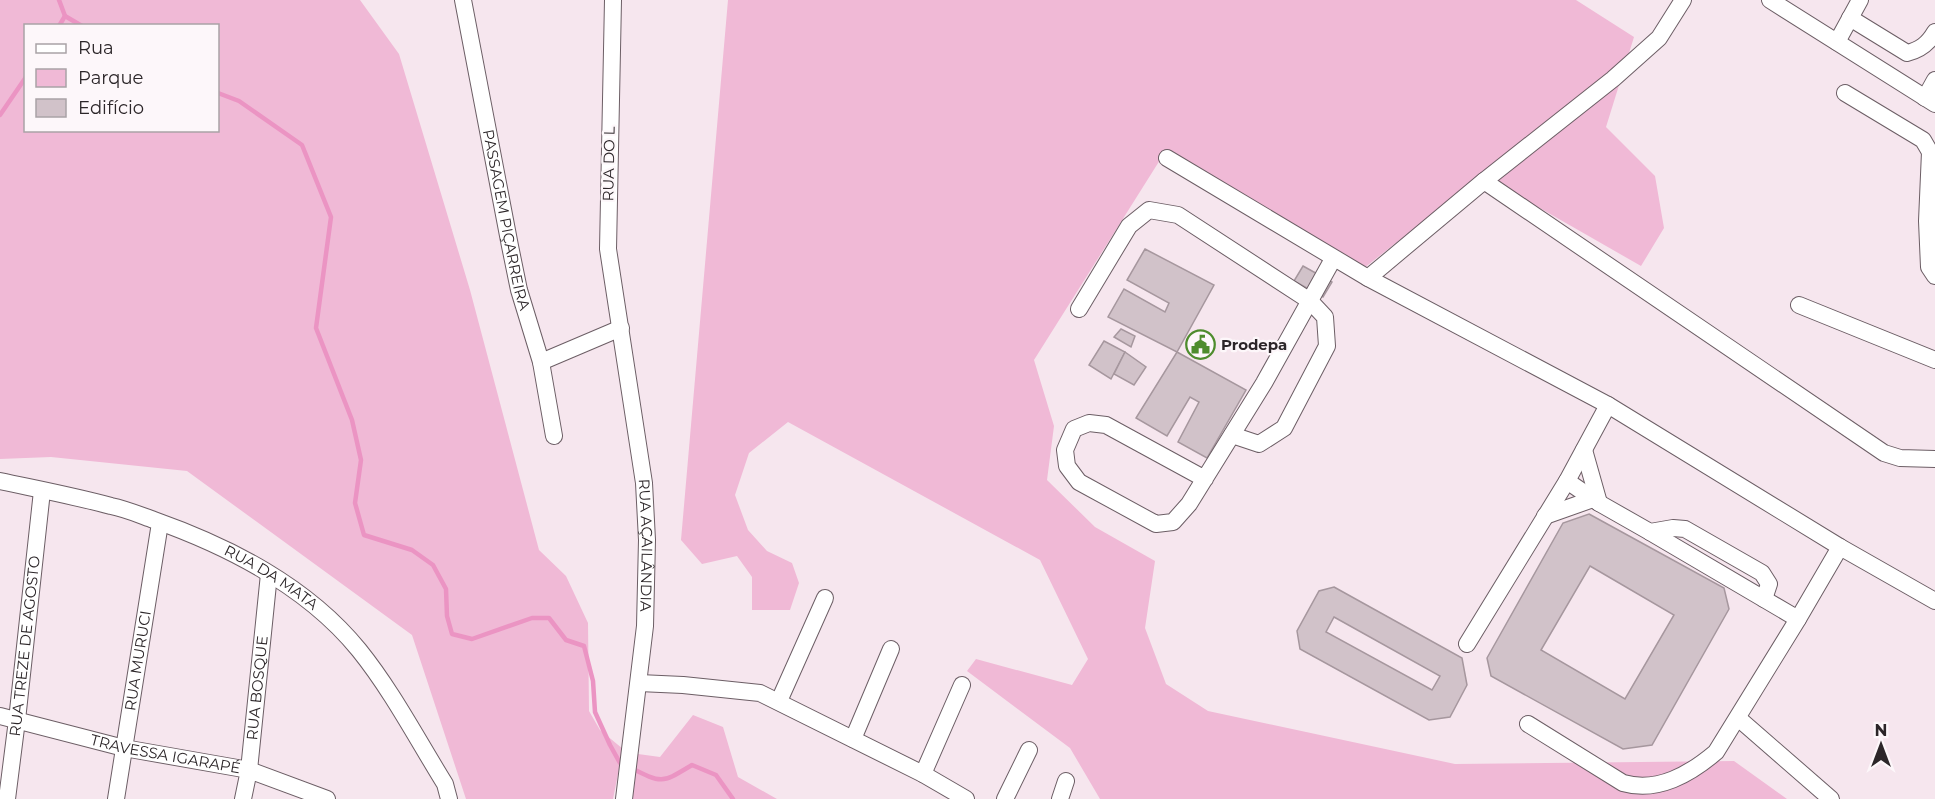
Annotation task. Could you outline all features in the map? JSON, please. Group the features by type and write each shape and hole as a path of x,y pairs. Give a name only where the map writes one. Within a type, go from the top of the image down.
{"street":[{"name":"PASSAGEM PIÇARREIRA","path":"464,0 519,290 541,362 554,436"},
{"name":"RUA DO L","path":"613,0 608,249 621,328"},
{"path":"1368,278 1484,181 1613,80 1659,38 1683,0"},
{"path":"1770,0 1930,101 1935,80"},
{"path":"1837,42 1860,0"},
{"path":"1850,18 1907,52 1920,50 1935,32"},
{"path":"1845,93 1923,140 1930,152 1927,221 1929,267 1935,276"},
{"path":"1167,158 1333,259 1608,405 1840,547 1935,600"},
{"path":"1484,181 1884,453 1899,458 1935,459"},
{"path":"1079,309 1129,226 1149,210 1178,215 1310,301 1325,317 1327,346 1284,428 1259,444 1232,435"},
{"path":"1205,478 1106,425 1089,423 1074,429 1065,450 1067,466 1079,482 1156,524 1173,522 1189,504 1264,383 1333,259"},
{"path":"1799,305 1935,360"},
{"path":"541,362 621,328"},
{"name":"RUA AÇAILÂNDIA","path":"621,328 644,483 647,540 645,626 624,799"},
{"path":"1467,644 1567,481 1608,405"},
{"path":"1584,450 1596,501"},
{"name":"RUA DA MATA","path":"0,481 113,506 160,523 222,547 298,592 328,616 358,649 381,680 445,784 449,799"},
{"path":"1567,481 1596,501 1798,619"},
{"name":"RUA TREZE DE AGOSTO","path":"7,799 42,491"},
{"path":"1545,516 1596,501"},
{"name":"RUA MURUCI","path":"116,799 160,523"},
{"path":"1528,724 1623,783 1637,787 1675,780 1697,768 1716,752 1738,718 1840,547"},
{"name":"RUA BOSQUE","path":"243,799 249,770 269,574"},
{"path":"779,701 825,598"},
{"path":"853,739 891,649"},
{"path":"639,683 760,693 923,774 966,799"},
{"path":"923,774 963,685"},
{"name":"TRAVESSA IGARAPÉ","path":"0,716 124,748 249,770 327,799"},
{"path":"1738,718 1831,799"},
{"path":"1005,799 1029,750"},
{"path":"1060,799 1066,781"}],"green space":[{"path":"0,0 360,0 399,54 470,290 539,550 566,576 588,623 589,711 600,730 623,749 613,799 466,799 412,635 187,471 51,457 0,459"},
{"path":"728,0 1576,0 1634,37 1606,127 1655,176 1664,228 1641,266 1482,175 1359,272 1165,152 1034,360 1054,426 1047,480 1095,527 1155,561 1145,628 1166,684 1208,711 1455,764 1734,761 1787,799 1100,799 1070,748 967,671 976,659 1072,685 1088,659 1040,560 788,422 749,453 735,495 748,530 767,551 792,563 799,583 790,610 752,610 752,577 737,556 702,564 681,540"},
{"path":"693,715 723,727 738,777 777,799 633,799 634,770 638,754 660,757"}],"building":[{"path":"1145,249 1214,285 1177,352 1108,317 1124,289 1165,312 1169,303 1127,280"},
{"path":"1303,266 1332,282 1323,297 1294,281"},
{"path":"1121,329 1135,336 1131,347 1114,337"},
{"path":"1104,341 1125,352 1111,379 1089,365"},
{"path":"1125,352 1146,367 1134,385 1114,374"},
{"path":"1177,352 1246,390 1207,458 1178,442 1199,402 1190,397 1167,436 1136,418"},
{"path":"1589,514 1724,588 1729,609 1652,745 1623,749 1491,676 1487,658 1563,523","holes":["1590,566 1674,615 1625,699 1541,650"]},
{"path":"1334,587 1462,658 1467,685 1450,717 1429,720 1300,649 1297,631 1319,591","holes":["1334,617 1440,676 1432,690 1326,632"]}],"waterway":[{"path":"59,0 65,16 79,24"},
{"path":"60,24 65,16"},
{"path":"0,115 24,80"},
{"path":"219,93 239,101 302,145 331,217 316,328 352,420 361,460 355,503 364,535 412,550 433,565 446,589 447,616 452,634 472,639 532,618 549,618 566,640 584,646 593,681 595,712 610,745 620,763 624,765"},
{"path":"631,768 650,777 662,779 692,765 716,775 733,799"}],"place":[{"name":"Prodepa","path":"1200,345"}]}
